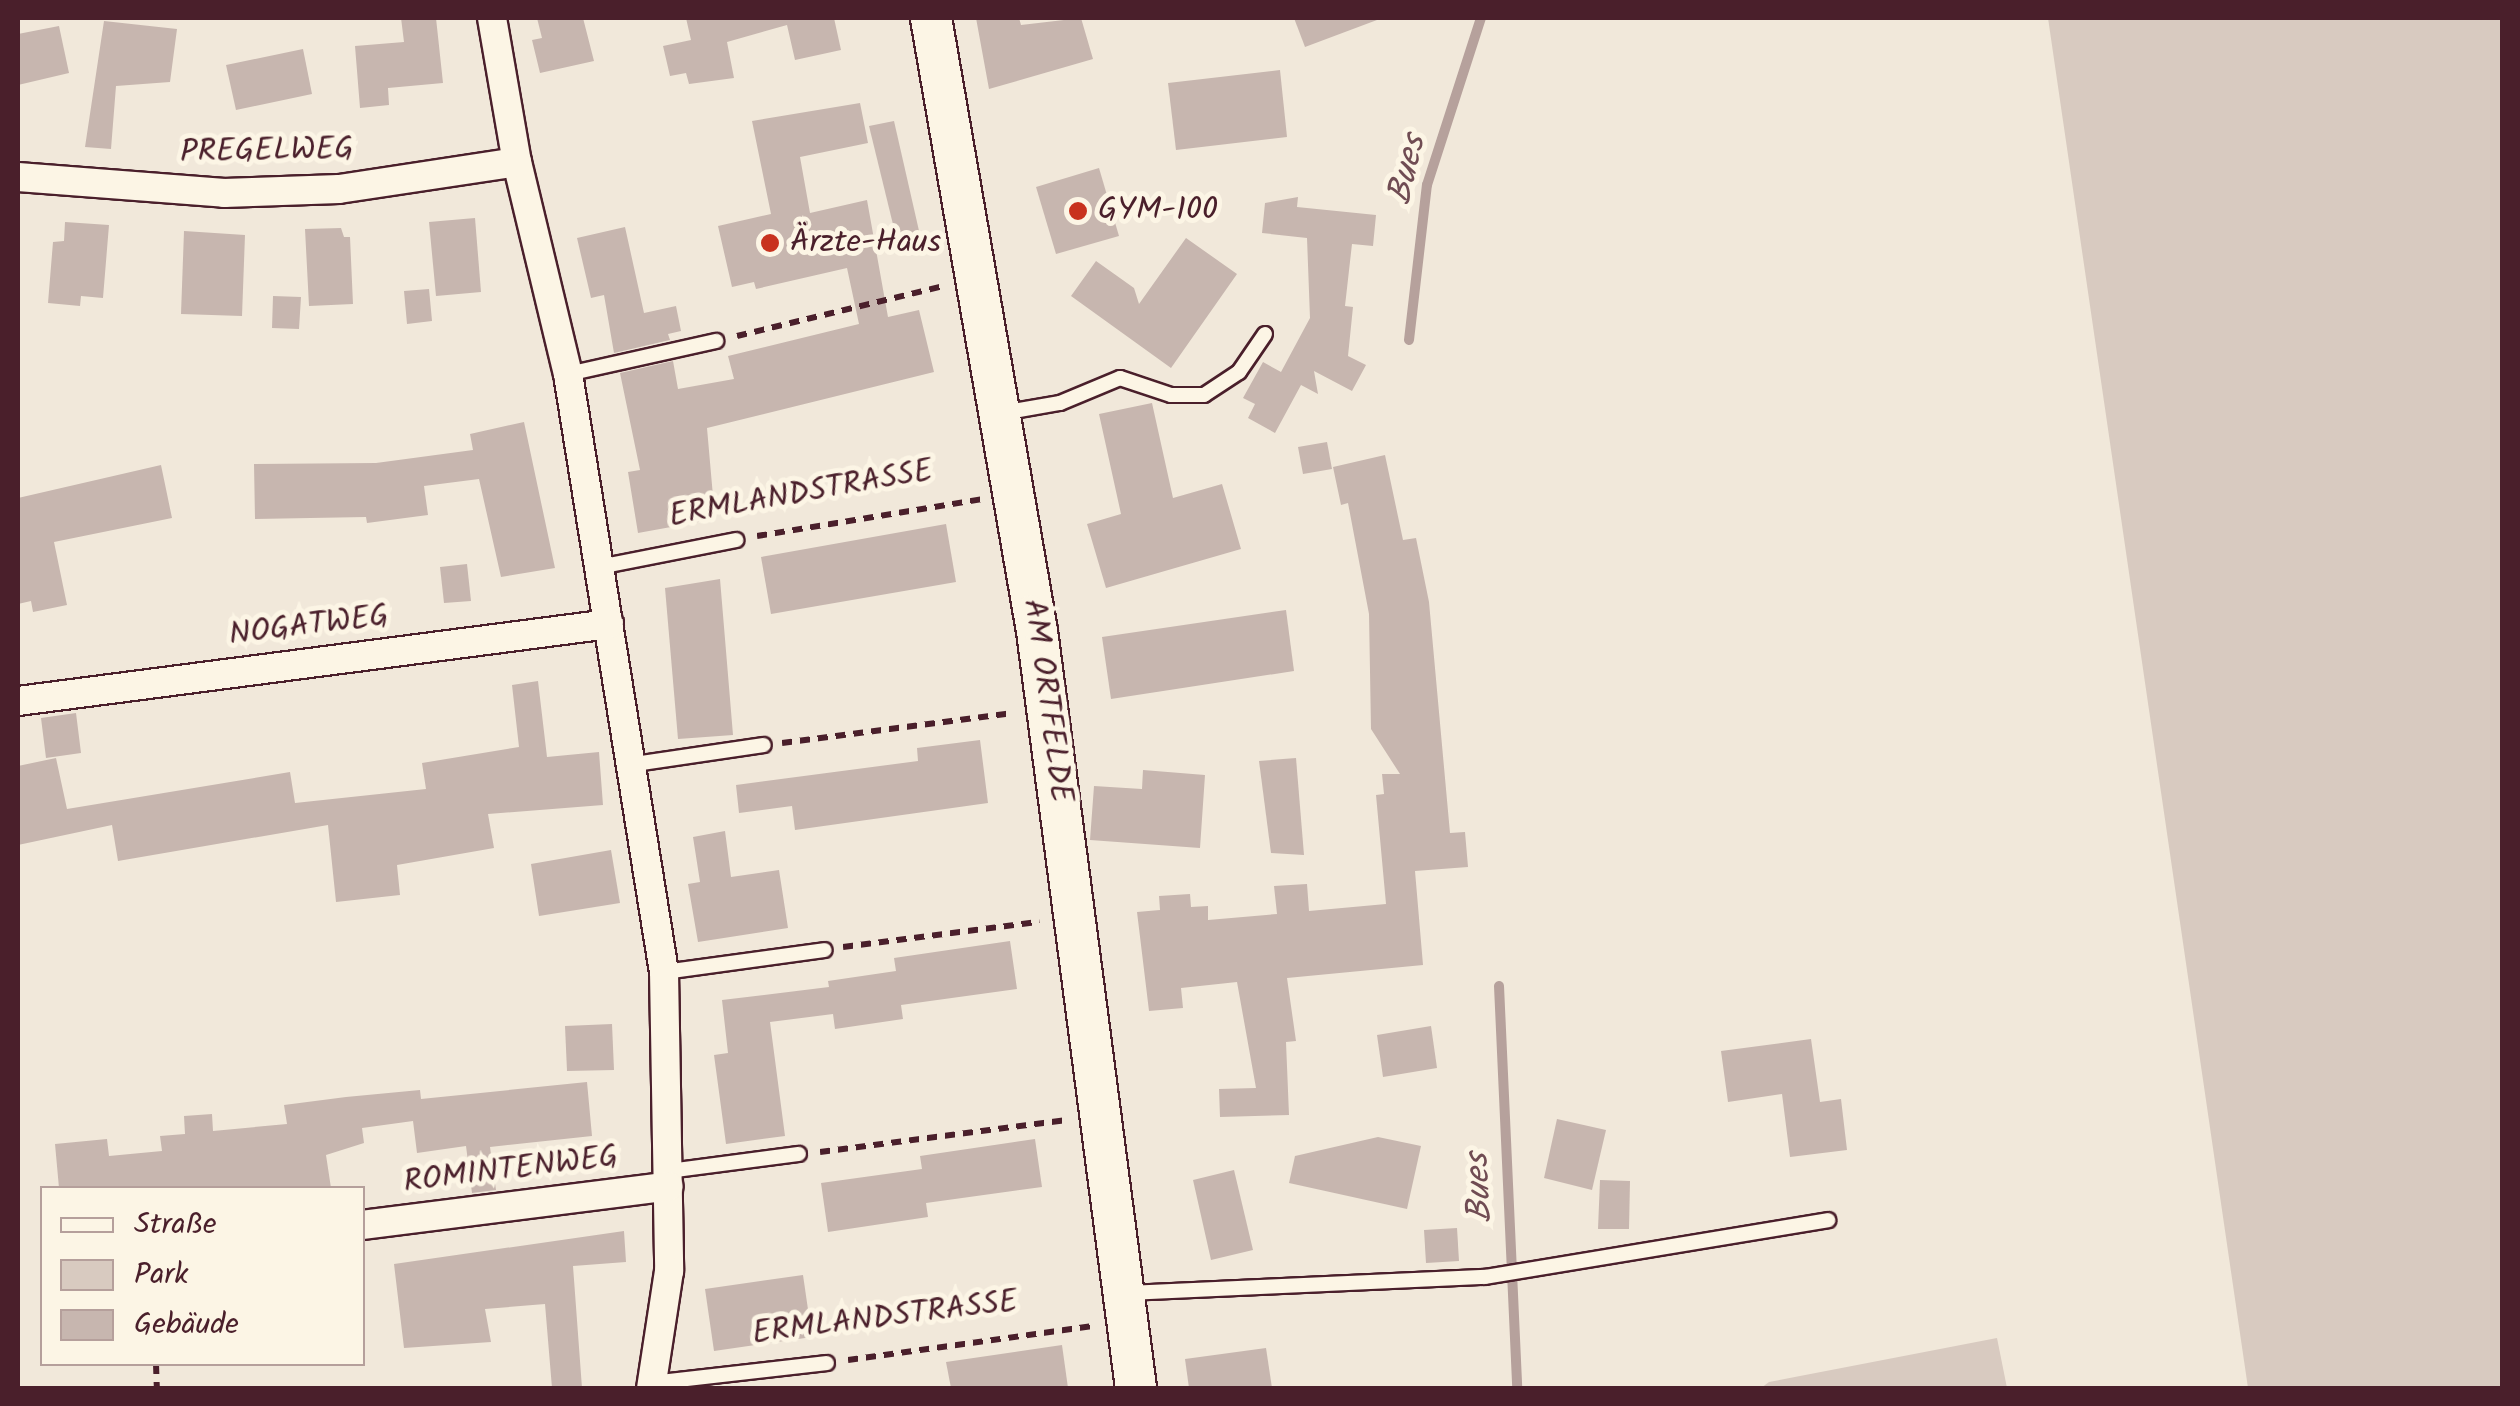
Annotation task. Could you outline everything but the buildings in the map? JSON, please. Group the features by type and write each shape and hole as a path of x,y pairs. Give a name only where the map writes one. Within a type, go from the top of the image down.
{"main road":[{"name":"AM ORTFELDE","path":"931,18 1016,492 1048,708 1136,1388"}],"street":[{"name":"ERMLANDSTRASSE","path":"492,18 516,162 568,374 635,764 664,972 669,1272 651,1386"},
{"name":"PREGELWEG","path":"18,177 224,193 338,189 516,162"},
{"name":"NOGATWEG","path":"18,700 609,624"},
{"name":"ROMINTENWEG","path":"365,1225 669,1179"}],"lane":[{"path":"1002,413 1060,403 1120,378 1172,395 1204,395 1239,372 1265,334"},
{"path":"568,374 716,340"},
{"name":"ERMLANDSTRASSE","path":"599,567 736,540"},
{"path":"635,764 764,745"},
{"path":"664,972 824,950"},
{"path":"669,1179 799,1154"},
{"path":"1125,1307 1498,1275 1828,1220"},
{"name":"ERMLANDSTRASSE","path":"651,1386 827,1363"}],"path":[{"path":"716,340 977,278"},
{"name":"ERMLANDSTRASSE","path":"736,540 1016,492"},
{"path":"764,745 1048,708"},
{"path":"824,950 1075,917"},
{"path":"799,1154 1101,1116"},
{"name":"ERMLANDSTRASSE","path":"827,1363 1125,1307"}],"green space":[{"path":"2048,18 2502,18 2502,1388 2248,1388"},
{"path":"1997,1338 2007,1388 1761,1388 1769,1382"}],"waterway":[{"name":"Bues","path":"1409,340 1427,185 1481,18"},
{"name":"Bues","path":"1499,986 1517,1388"}],"place":[{"name":"GYM-100","path":"1078,211"},
{"name":"Ärzte-Haus","path":"770,243"}]}
